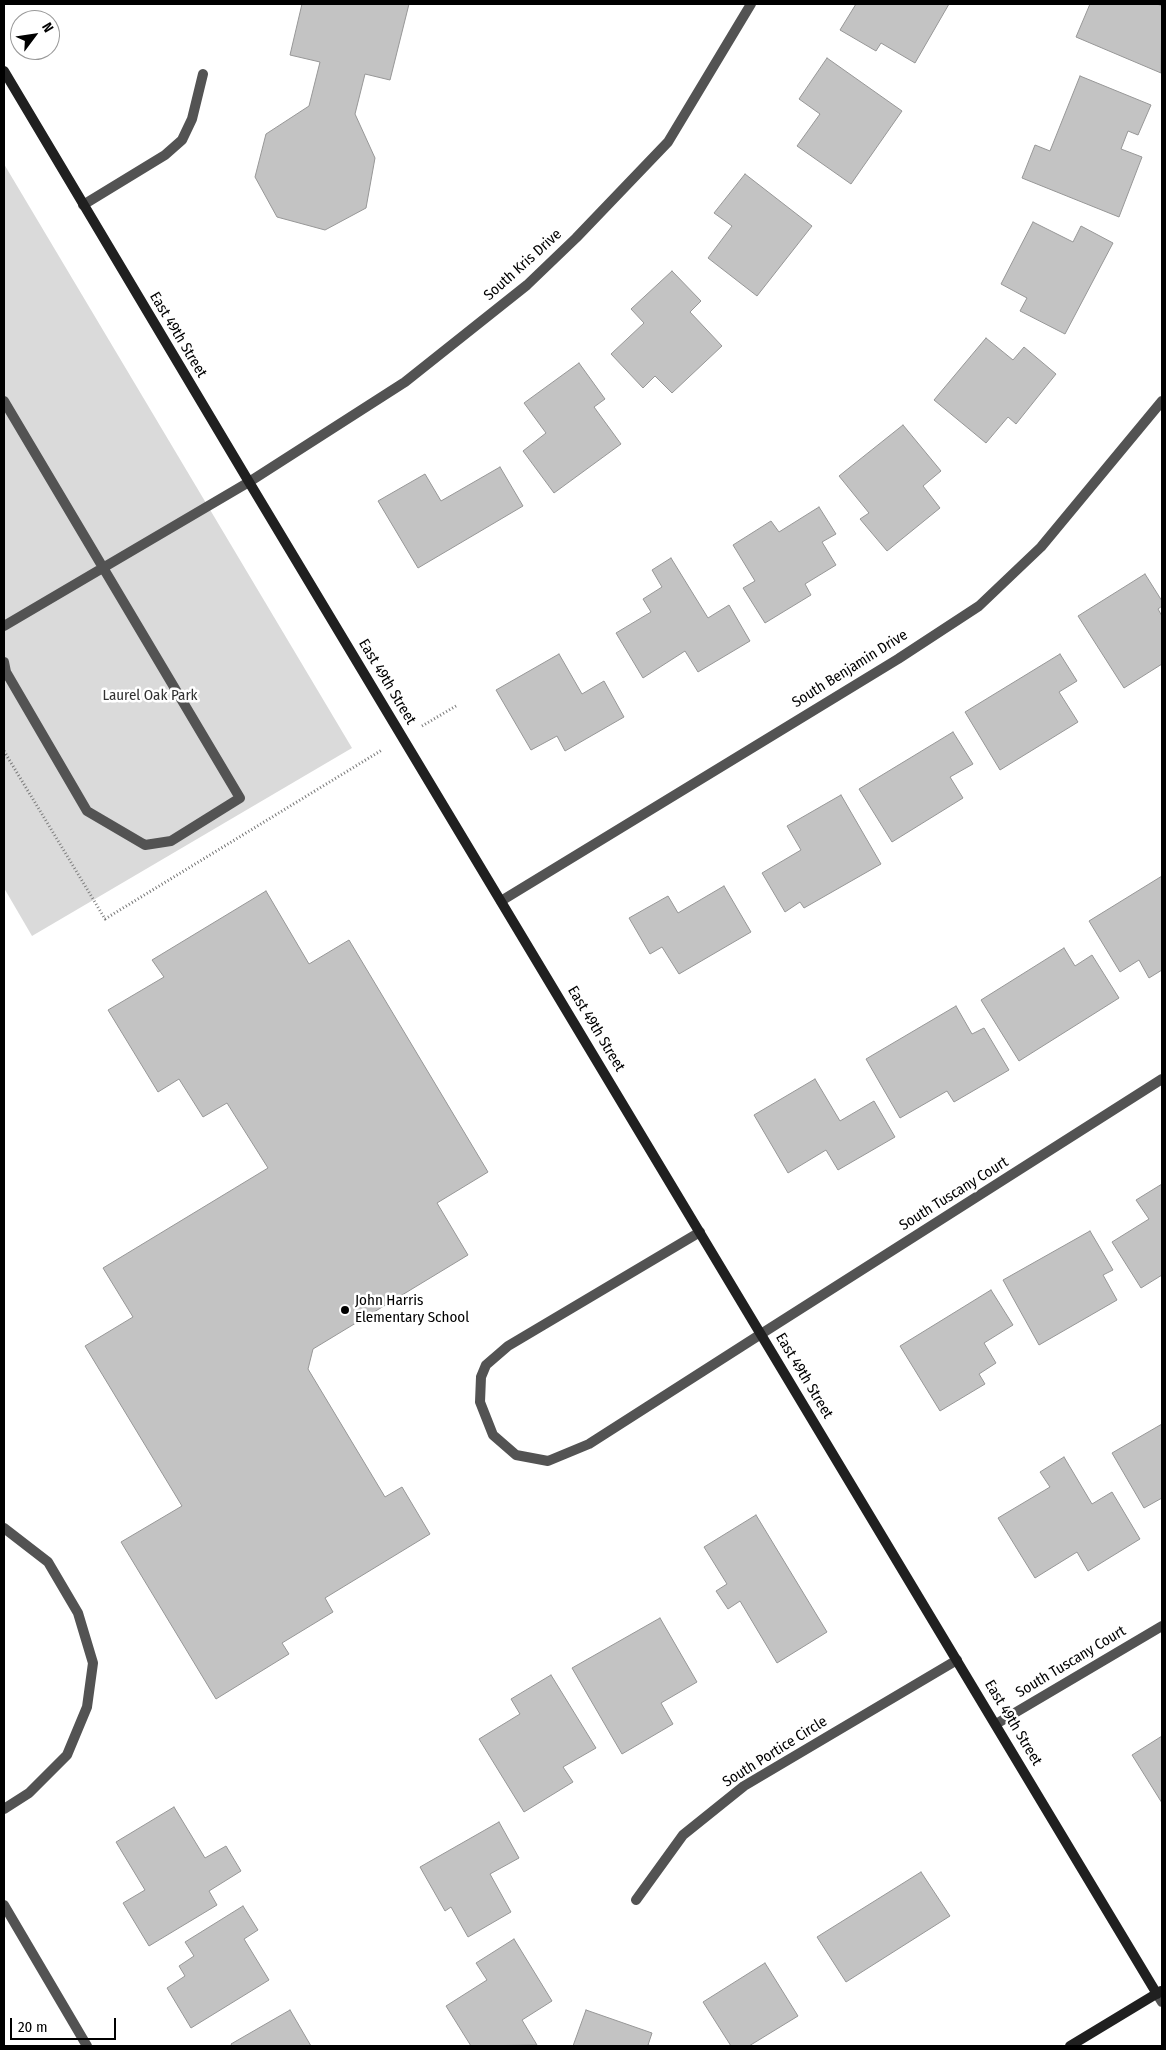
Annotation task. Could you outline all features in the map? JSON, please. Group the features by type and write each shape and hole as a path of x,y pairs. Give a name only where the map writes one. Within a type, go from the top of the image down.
{"street":[{"name":"South Kris Drive","path":"4,626 248,482 405,382 527,285 576,238 668,142 752,4"},
{"name":"East 49th Street","path":"4,71 248,482 957,1660 1161,1995"},
{"path":"83,205 165,155 182,140 192,119 203,74"},
{"path":"4,401 240,798 171,841 145,845 87,811 6,672 4,662"},
{"name":"South Benjamin Drive","path":"501,901 898,659 978,606 1041,547 1162,401"},
{"name":"South Tuscany Court","path":"700,1232 508,1346 486,1365 481,1377 480,1402 493,1435 516,1455 548,1461 588,1444 1162,1079"},
{"path":"4,1528 48,1562 78,1613 93,1663 87,1708 67,1754 29,1793 4,1808"},
{"name":"South Tuscany Court","path":"996,1724 1162,1626"},
{"name":"South Portice Circle","path":"636,1900 683,1836 702,1818 744,1786 957,1660"},
{"path":"4,1905 87,2046"},
{"path":"1070,2046 1161,1995"}],"green space":[{"name":"Laurel Oak Park","path":"4,164 352,748 32,936 4,888"}],"building":[{"path":"302,4 409,4 390,80 365,74 355,114 375,158 366,208 325,230 277,217 255,177 266,134 309,106 320,62 290,55"},
{"path":"856,4 949,4 915,63 881,43 876,51 840,30"},
{"path":"1090,4 1157,4 1162,6 1161,73 1076,37"},
{"path":"827,58 902,111 851,184 797,146 820,114 799,99"},
{"path":"1080,76 1151,105 1138,135 1128,131 1121,149 1142,157 1119,217 1022,178 1035,145 1050,151"},
{"path":"745,174 812,226 757,296 708,258 732,226 714,213"},
{"path":"1033,222 1073,242 1081,226 1113,243 1065,334 1020,311 1027,298 1001,284"},
{"path":"672,271 701,301 690,312 722,346 672,393 655,376 643,388 611,354 644,323 631,309"},
{"path":"986,338 1013,360 1024,347 1056,374 1016,424 1008,417 986,443 934,400"},
{"path":"579,363 605,399 594,407 621,444 554,493 523,451 546,433 524,403"},
{"path":"903,425 941,471 923,486 940,508 887,551 860,519 869,513 839,476"},
{"path":"500,467 523,506 418,568 378,501 425,474 441,501"},
{"path":"819,507 836,534 822,542 836,565 805,584 811,595 765,623 743,588 755,581 733,545 771,521 779,532"},
{"path":"671,558 708,618 729,605 750,641 698,672 685,651 643,678 616,633 651,612 643,599 662,587 652,570"},
{"path":"1145,574 1162,601 1162,606 1158,609 1162,616 1162,664 1124,688 1078,616"},
{"path":"559,654 582,694 604,681 624,717 565,751 557,736 531,750 496,690"},
{"path":"1060,654 1077,681 1059,692 1078,722 1000,770 965,712"},
{"path":"953,732 973,764 950,777 963,798 892,842 859,789"},
{"path":"841,795 881,864 804,908 800,902 785,912 762,873 801,850 787,826"},
{"path":"1162,876 1162,970 1149,978 1139,960 1120,972 1089,921"},
{"path":"724,886 751,932 679,974 662,947 650,954 629,918 668,896 678,913"},
{"path":"266,891 309,964 349,940 488,1172 437,1203 468,1255 313,1349 308,1369 385,1497 402,1487 430,1534 325,1598 333,1612 282,1643 289,1654 216,1699 121,1542 182,1506 85,1346 133,1317 103,1268 268,1168 227,1103 203,1117 179,1079 158,1092 108,1010 164,977 152,960"},
{"path":"1064,948 1075,966 1092,955 1119,998 1019,1061 981,1000"},
{"path":"956,1006 972,1034 984,1028 1009,1070 954,1102 947,1091 900,1118 866,1059"},
{"path":"815,1079 840,1121 874,1101 895,1137 838,1170 826,1150 788,1173 754,1115"},
{"path":"1162,1184 1162,1275 1141,1288 1112,1242 1149,1219 1136,1200"},
{"path":"1090,1231 1113,1270 1103,1275 1117,1300 1039,1345 1003,1280"},
{"path":"991,1290 1013,1325 984,1343 996,1363 979,1374 985,1384 940,1411 900,1346"},
{"path":"1162,1424 1162,1498 1144,1508 1112,1453"},
{"path":"1064,1457 1092,1504 1112,1492 1140,1539 1088,1571 1077,1552 1035,1578 998,1518 1050,1487 1040,1472"},
{"path":"756,1515 827,1632 777,1663 740,1601 728,1609 716,1591 727,1584 704,1547"},
{"path":"660,1618 697,1682 661,1703 673,1724 622,1754 572,1668"},
{"path":"551,1675 596,1748 563,1767 573,1782 524,1812 479,1739 520,1714 511,1699"},
{"path":"1162,1736 1162,1803 1132,1755"},
{"path":"174,1807 205,1858 226,1846 241,1871 209,1891 217,1905 149,1946 123,1903 145,1890 116,1842"},
{"path":"499,1822 519,1858 490,1874 511,1912 468,1937 451,1907 445,1911 420,1867"},
{"path":"921,1872 950,1916 846,1982 817,1937"},
{"path":"243,1906 258,1930 244,1939 269,1980 191,2028 167,1988 185,1976 179,1966 194,1956 185,1942"},
{"path":"514,1939 552,2001 522,2020 537,2045 471,2046 446,2006 487,1980 476,1963"},
{"path":"765,1963 798,2016 749,2046 731,2046 703,2002"},
{"path":"290,2010 311,2046 232,2046 231,2044"},
{"path":"586,2010 652,2033 648,2045 653,2046 573,2046"}],"place":[{"name":"John Harris Elementary School","path":"345,1310"}]}
